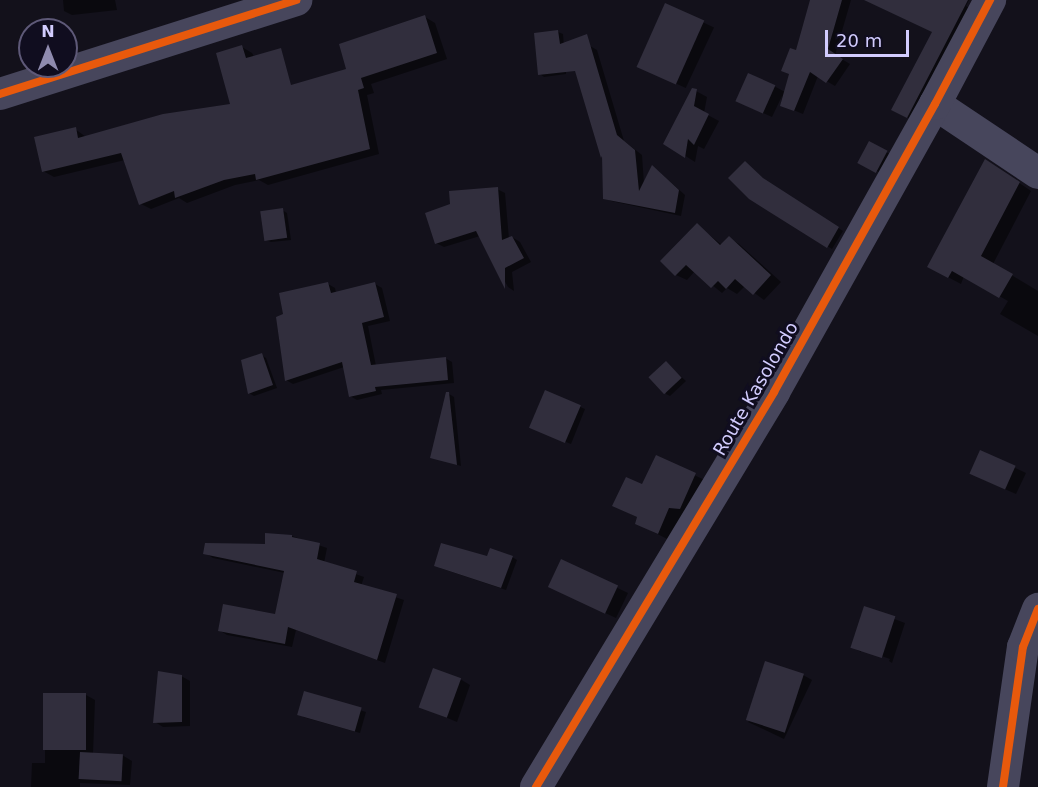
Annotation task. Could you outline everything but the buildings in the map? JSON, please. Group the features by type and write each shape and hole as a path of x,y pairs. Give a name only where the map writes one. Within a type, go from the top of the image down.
{"street":[{"path":"0,94 296,0"},
{"name":"Route Kasolondo","path":"536,787 774,392 935,104 990,0"},
{"path":"935,104 1038,173"},
{"path":"1002,787 1023,647 1038,609"}],"cycle path":[{"path":"0,94 296,0"},
{"path":"536,787 774,392 935,104 990,0"},
{"path":"1003,787 1023,647 1038,609"}]}
